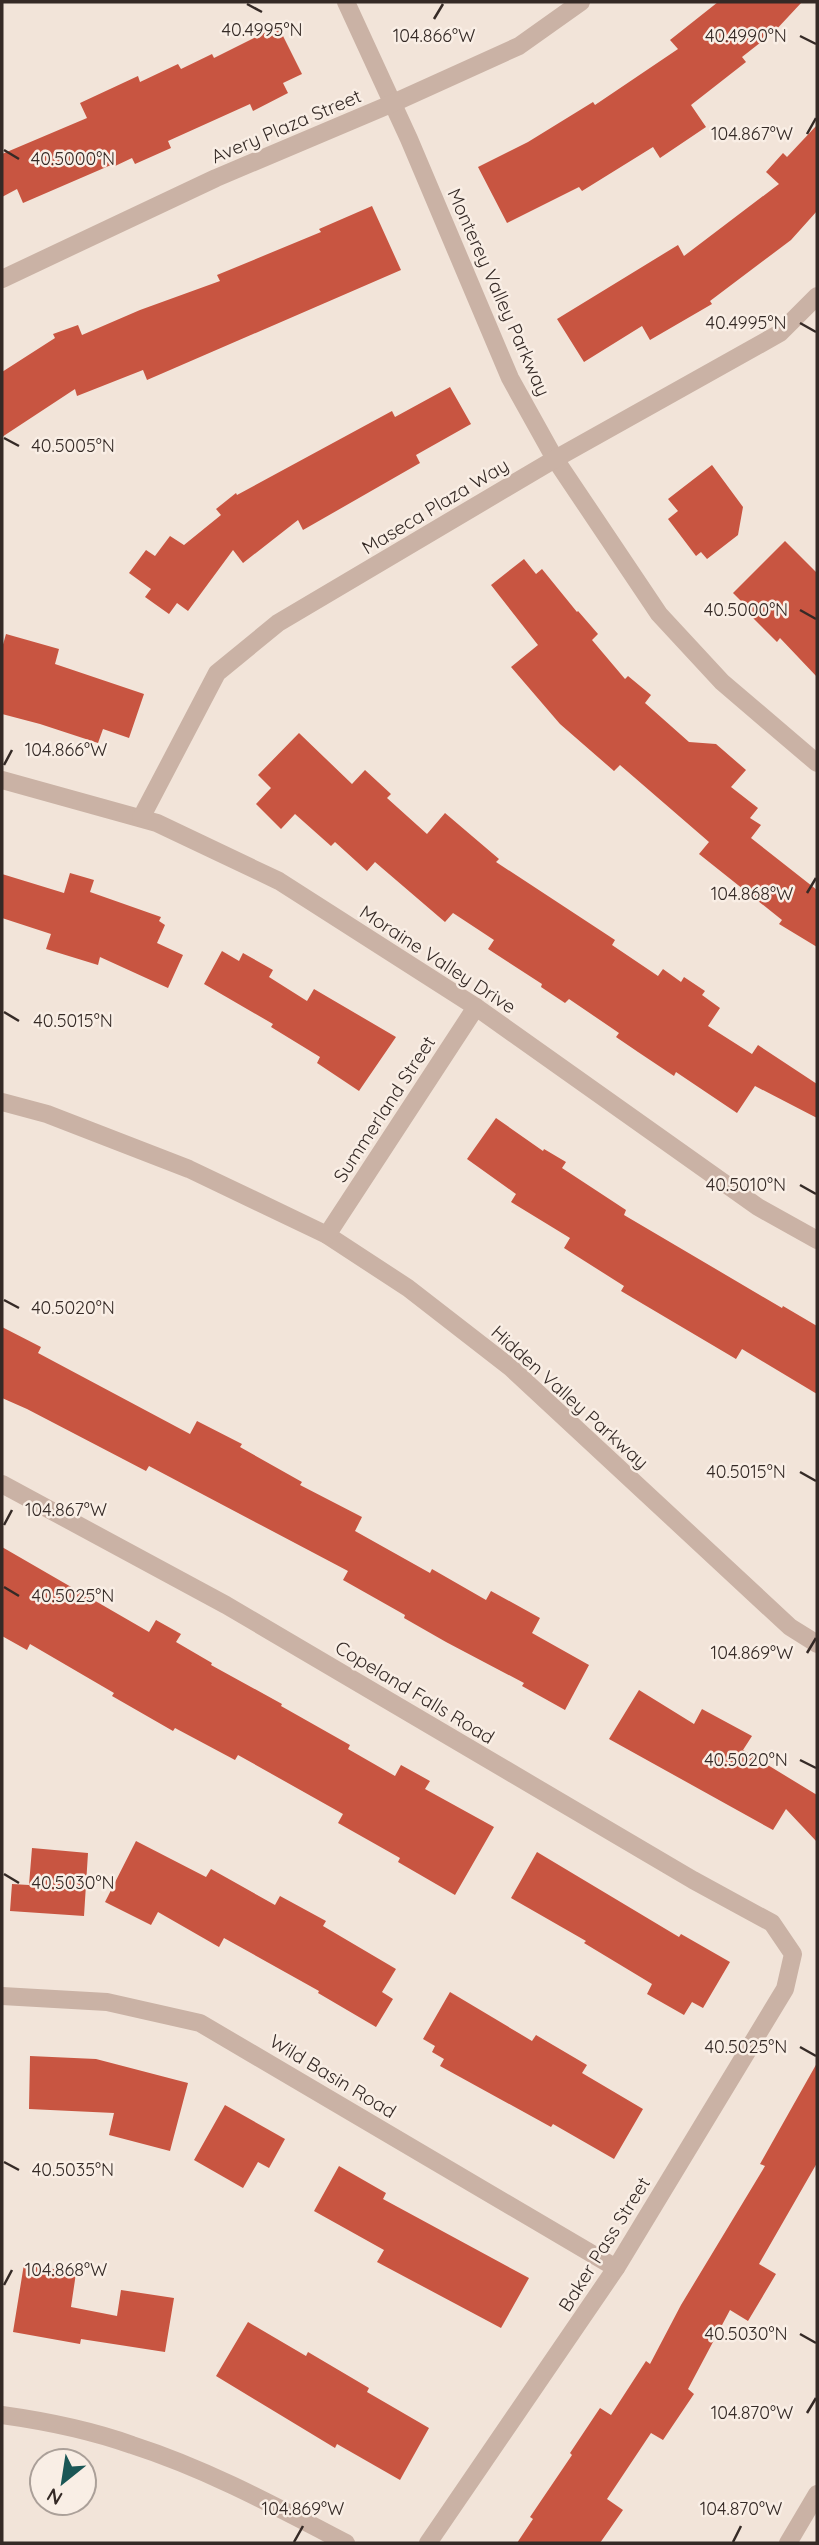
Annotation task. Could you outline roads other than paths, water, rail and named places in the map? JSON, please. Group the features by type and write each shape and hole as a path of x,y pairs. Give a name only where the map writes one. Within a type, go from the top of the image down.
{"street":[{"name":"Monterey Valley Parkway","path":"346,2 409,139 510,377 555,459 659,614 722,682 817,763"},
{"name":"Avery Plaza Street","path":"2,279 216,178 519,46 581,2"},
{"name":"Maseca Plaza Way","path":"141,818 217,673 278,623 555,459 780,333 817,296"},
{"name":"Moraine Valley Drive","path":"2,780 157,822 279,881 476,1007 758,1207 817,1240"},
{"name":"Summerland Street","path":"327,1235 476,1007"},
{"name":"Hidden Valley Parkway","path":"2,1102 47,1114 189,1169 327,1235 408,1288 511,1368 790,1627 817,1644"},
{"name":"Copeland Falls Road","path":"2,1484 226,1605 681,1873 772,1923 793,1955"},
{"name":"Baker Pass Street","path":"428,2543 617,2268 785,1989 793,1955"},
{"name":"Wild Basin Road","path":"2,1996 107,2002 200,2023 617,2268"},
{"path":"2,2415 41,2421 132,2445 251,2494 346,2543"},
{"path":"788,2543 817,2494"}]}
